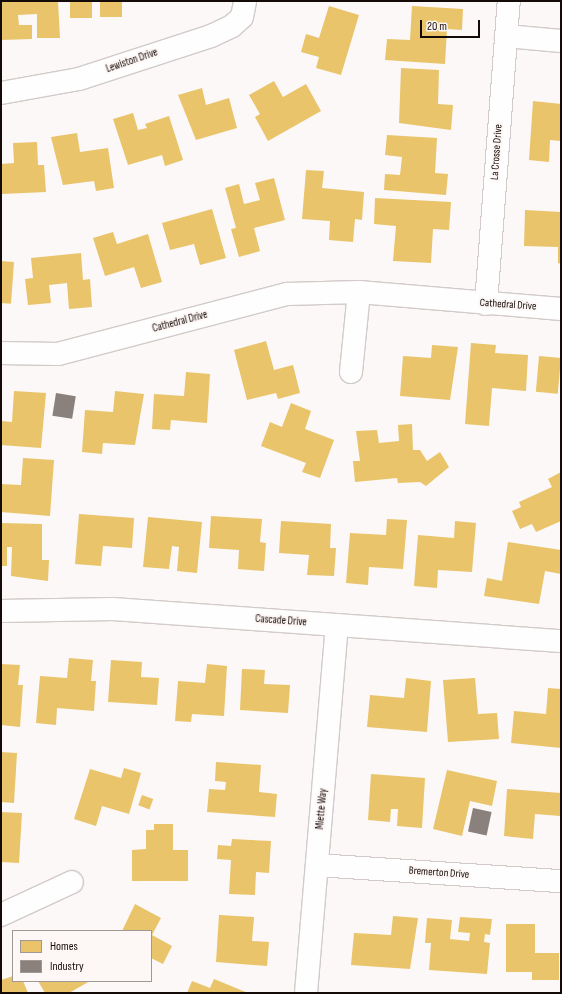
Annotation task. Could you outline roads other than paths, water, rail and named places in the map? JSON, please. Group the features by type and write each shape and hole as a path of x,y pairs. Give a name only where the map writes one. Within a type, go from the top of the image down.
{"street":[{"name":"Lewiston Drive","path":"1,93 79,79 212,36 232,26 242,17 245,1"},
{"name":"La Crosse Drive","path":"486,304 509,1"},
{"path":"506,36 561,41"},
{"path":"351,372 359,292"},
{"name":"Cathedral Drive","path":"1,352 58,354 287,294 359,292 486,304 561,309"},
{"name":"Cascade Drive","path":"1,611 113,609 561,641"},
{"name":"Miette Way","path":"306,993 337,625"},
{"name":"Bremerton Drive","path":"317,865 561,880"},
{"path":"1,915 72,882"}]}
